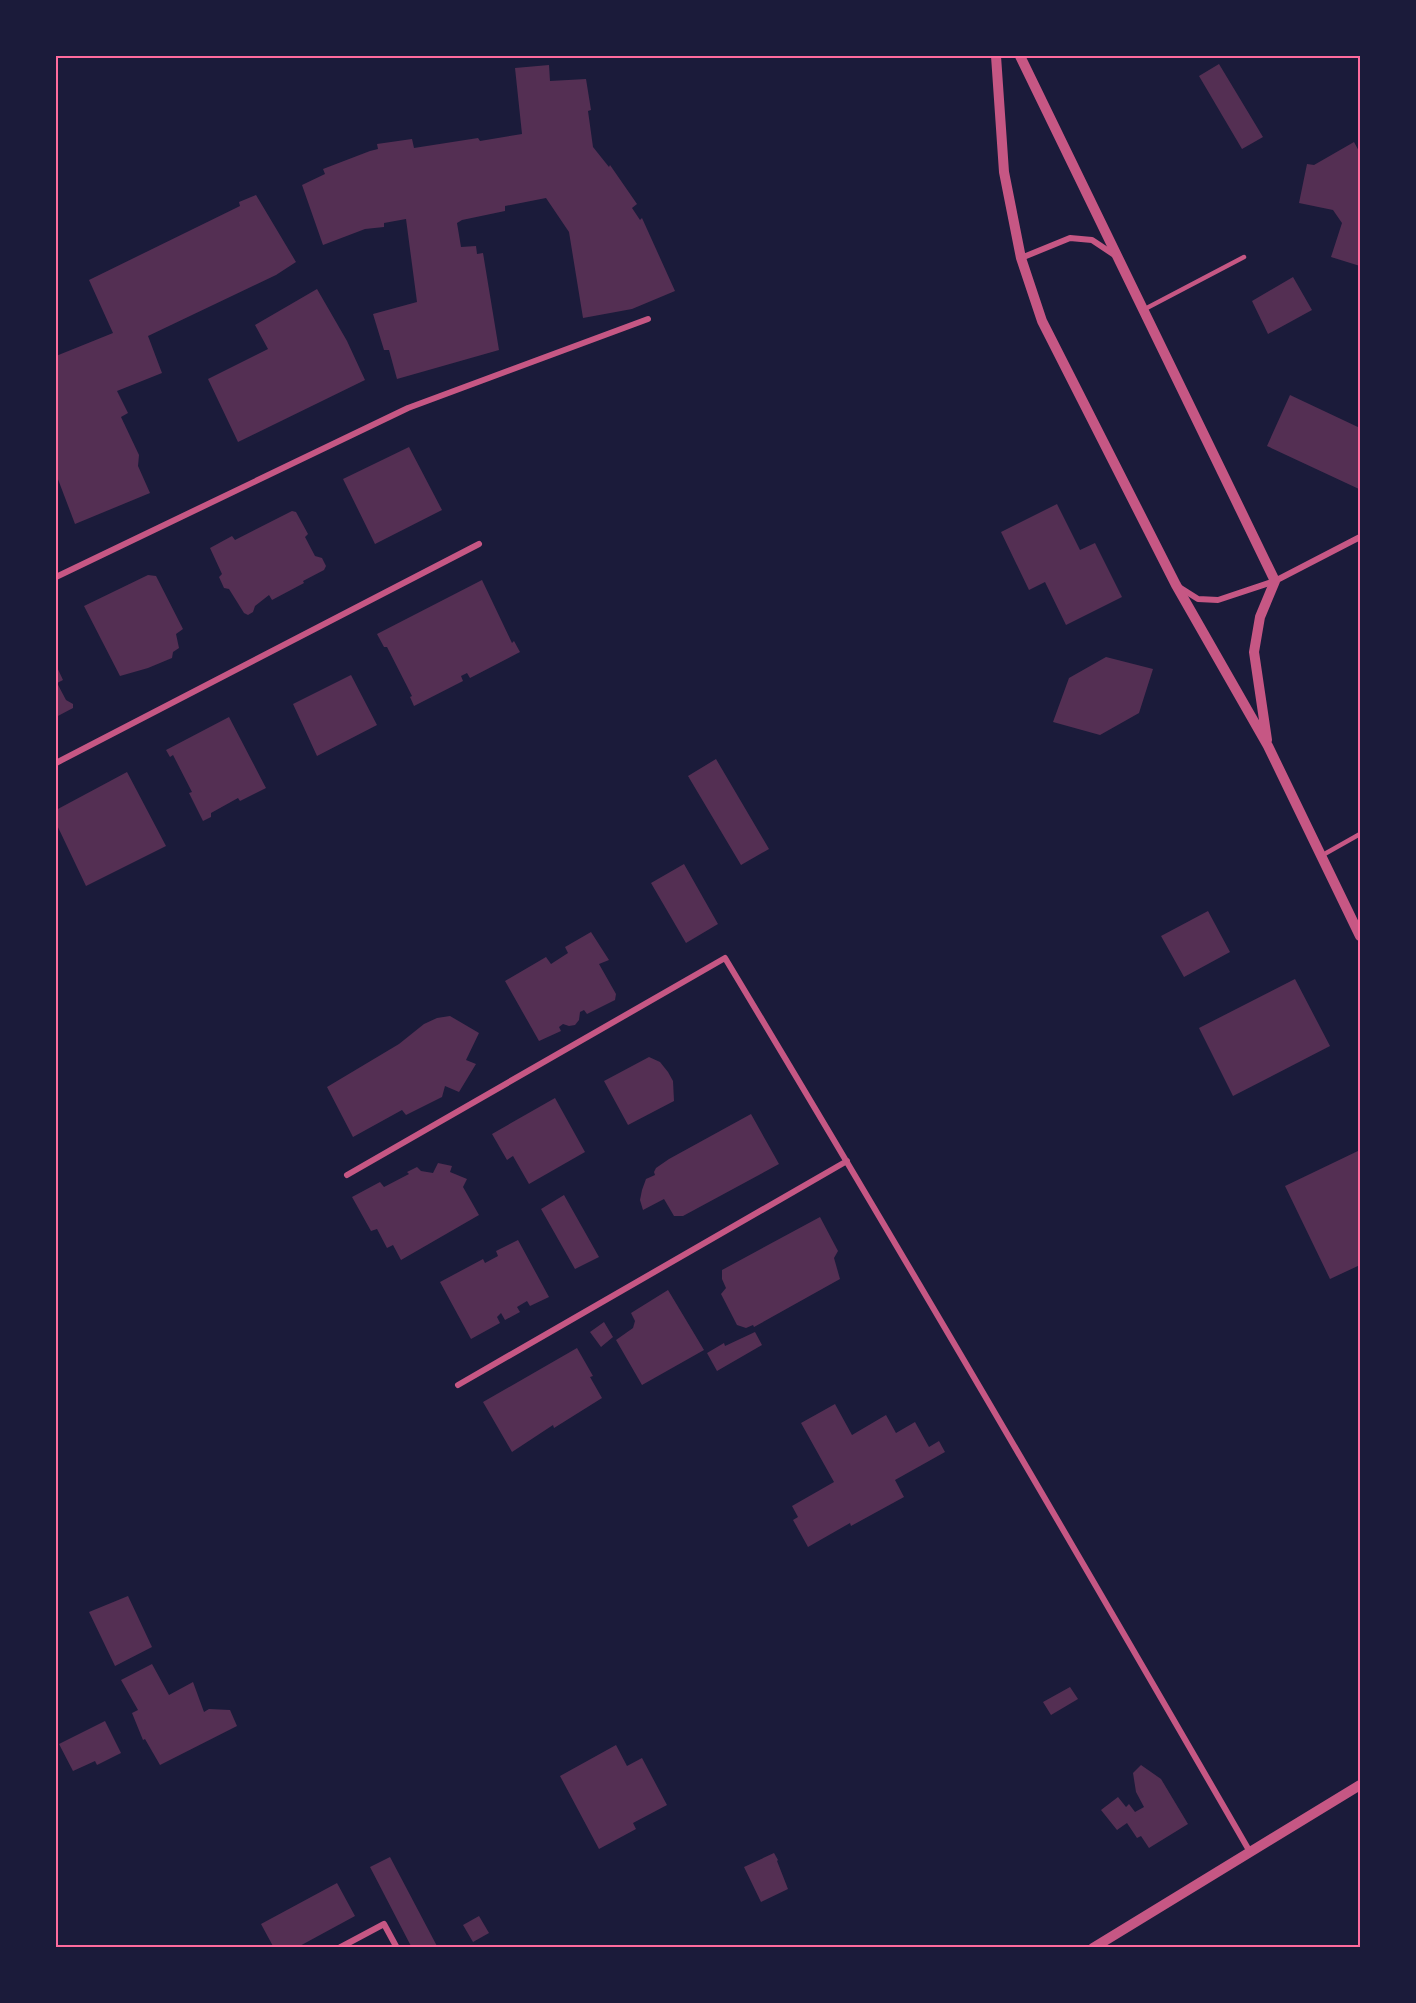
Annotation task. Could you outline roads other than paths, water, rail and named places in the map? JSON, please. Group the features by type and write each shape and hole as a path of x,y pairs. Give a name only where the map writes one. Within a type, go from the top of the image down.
{"street":[{"path":"996,56 1004,171 1021,258 1042,321 1176,585 1268,746 1360,936"},
{"path":"1020,56 1275,581 1260,617 1254,652 1268,746"},
{"path":"1021,258 1070,238 1092,240 1116,256"},
{"path":"56,577 408,408 648,319"},
{"path":"1176,585 1198,599 1218,600 1275,581 1360,537"},
{"path":"56,763 479,544"},
{"path":"347,1175 725,958 1058,1520 1250,1852"},
{"path":"458,1385 847,1161"},
{"path":"1093,1947 1360,1785"},
{"path":"339,1947 384,1924 397,1947"}],"lane":[{"path":"1143,310 1244,257"},
{"path":"1321,856 1360,834"}]}
